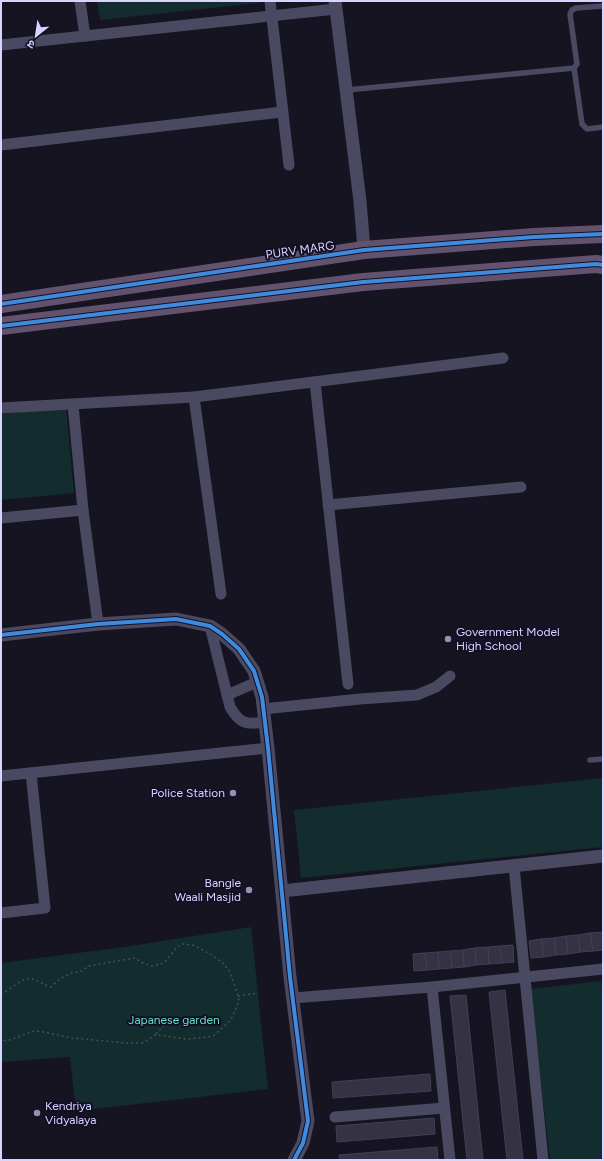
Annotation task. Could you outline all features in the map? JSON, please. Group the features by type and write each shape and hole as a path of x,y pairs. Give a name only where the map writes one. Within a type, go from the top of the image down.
{"highway":[{"name":"PURV MARG","path":"1,304 364,250 534,236 603,234"},
{"path":"1,326 363,282 601,266"}],"street":[{"path":"80,1 85,36"},
{"path":"270,1 289,165"},
{"path":"1,45 272,16 336,5 360,201 364,250"},
{"path":"1,145 282,112"},
{"path":"1,408 194,397 503,358"},
{"path":"315,382 348,684"},
{"path":"194,397 221,594"},
{"path":"73,405 83,510 98,624"},
{"path":"328,505 521,486"},
{"path":"1,518 83,510"},
{"path":"1,635 98,624 176,619 210,626 239,649 254,671 262,697 293,998 308,1121 303,1143 294,1160"},
{"path":"210,626 230,707 235,716 244,723 252,724 265,722"},
{"path":"263,709 416,695 436,687 450,676"},
{"path":"227,695 257,682"},
{"path":"1,776 268,748"},
{"path":"1,913 45,908 31,773"},
{"path":"282,891 603,856"},
{"path":"514,866 543,1160"},
{"path":"293,998 432,987 603,969"},
{"path":"432,987 450,1160"},
{"path":"335,1117 444,1108"}],"lane":[{"path":"603,6 576,8 572,10 570,14 577,60 577,64 574,68 582,124 587,129 603,127"},
{"path":"347,90 574,68"},
{"path":"590,760 603,759"}],"path":[{"path":"1,994 26,978 33,979 51,987 61,978 72,973 82,971 88,966 118,960 135,958 152,966 164,962 177,947 183,944 193,945 223,963 230,972 239,1001 231,1020 213,1036 186,1038 155,1035"},
{"path":"238,996 258,993"},
{"path":"1,1040 6,1042 33,1031 38,1031 72,1038 143,1043 155,1035 171,1018"}],"green space":[{"path":"97,1 258,1 259,3 100,20"},
{"path":"66,408 74,493 1,500 1,414"},
{"path":"603,778 603,847 301,878 294,810"},
{"name":"Japanese garden","path":"251,927 268,1089 76,1111 70,1057 1,1062 1,963 124,947"},
{"path":"601,981 603,998 603,1158 586,1160 550,1160 530,989"}],"building":[{"path":"603,932 603,950 593,951 590,933"},
{"path":"590,933 593,951 580,952 578,935"},
{"path":"578,935 580,952 568,954 566,936"},
{"path":"566,936 568,954 556,955 554,938"},
{"path":"554,938 556,955 544,957 541,939"},
{"path":"541,939 544,957 531,958 529,941"},
{"path":"513,945 514,962 502,963 500,946"},
{"path":"500,946 502,963 489,964 488,947"},
{"path":"488,947 489,964 476,965 475,948"},
{"path":"475,948 476,965 464,967 463,950"},
{"path":"463,950 464,967 452,968 450,951"},
{"path":"450,951 452,968 439,969 438,952"},
{"path":"438,952 439,969 427,970 425,953"},
{"path":"425,953 427,970 414,971 413,954"},
{"path":"505,990 523,1160 507,1160 489,992"},
{"path":"466,995 483,1160 467,1160 450,996"},
{"path":"430,1074 431,1091 333,1098 332,1082"},
{"path":"434,1118 435,1134 337,1142 336,1126"},
{"path":"437,1147 438,1160 340,1160 339,1155"}],"cycle path":[{"path":"1,304 364,250 534,237 603,234"},
{"path":"1,326 363,282 596,264 603,265"},
{"path":"1,635 98,624 176,619 210,626 239,649 254,671 262,697 290,977 308,1121 303,1143 294,1160"}],"place":[{"name":"Government Model High School","path":"448,639"},
{"name":"Police Station","path":"233,793"},
{"name":"Bangle Waali Masjid","path":"249,890"},
{"name":"Kendriya Vidyalaya","path":"37,1113"}]}
